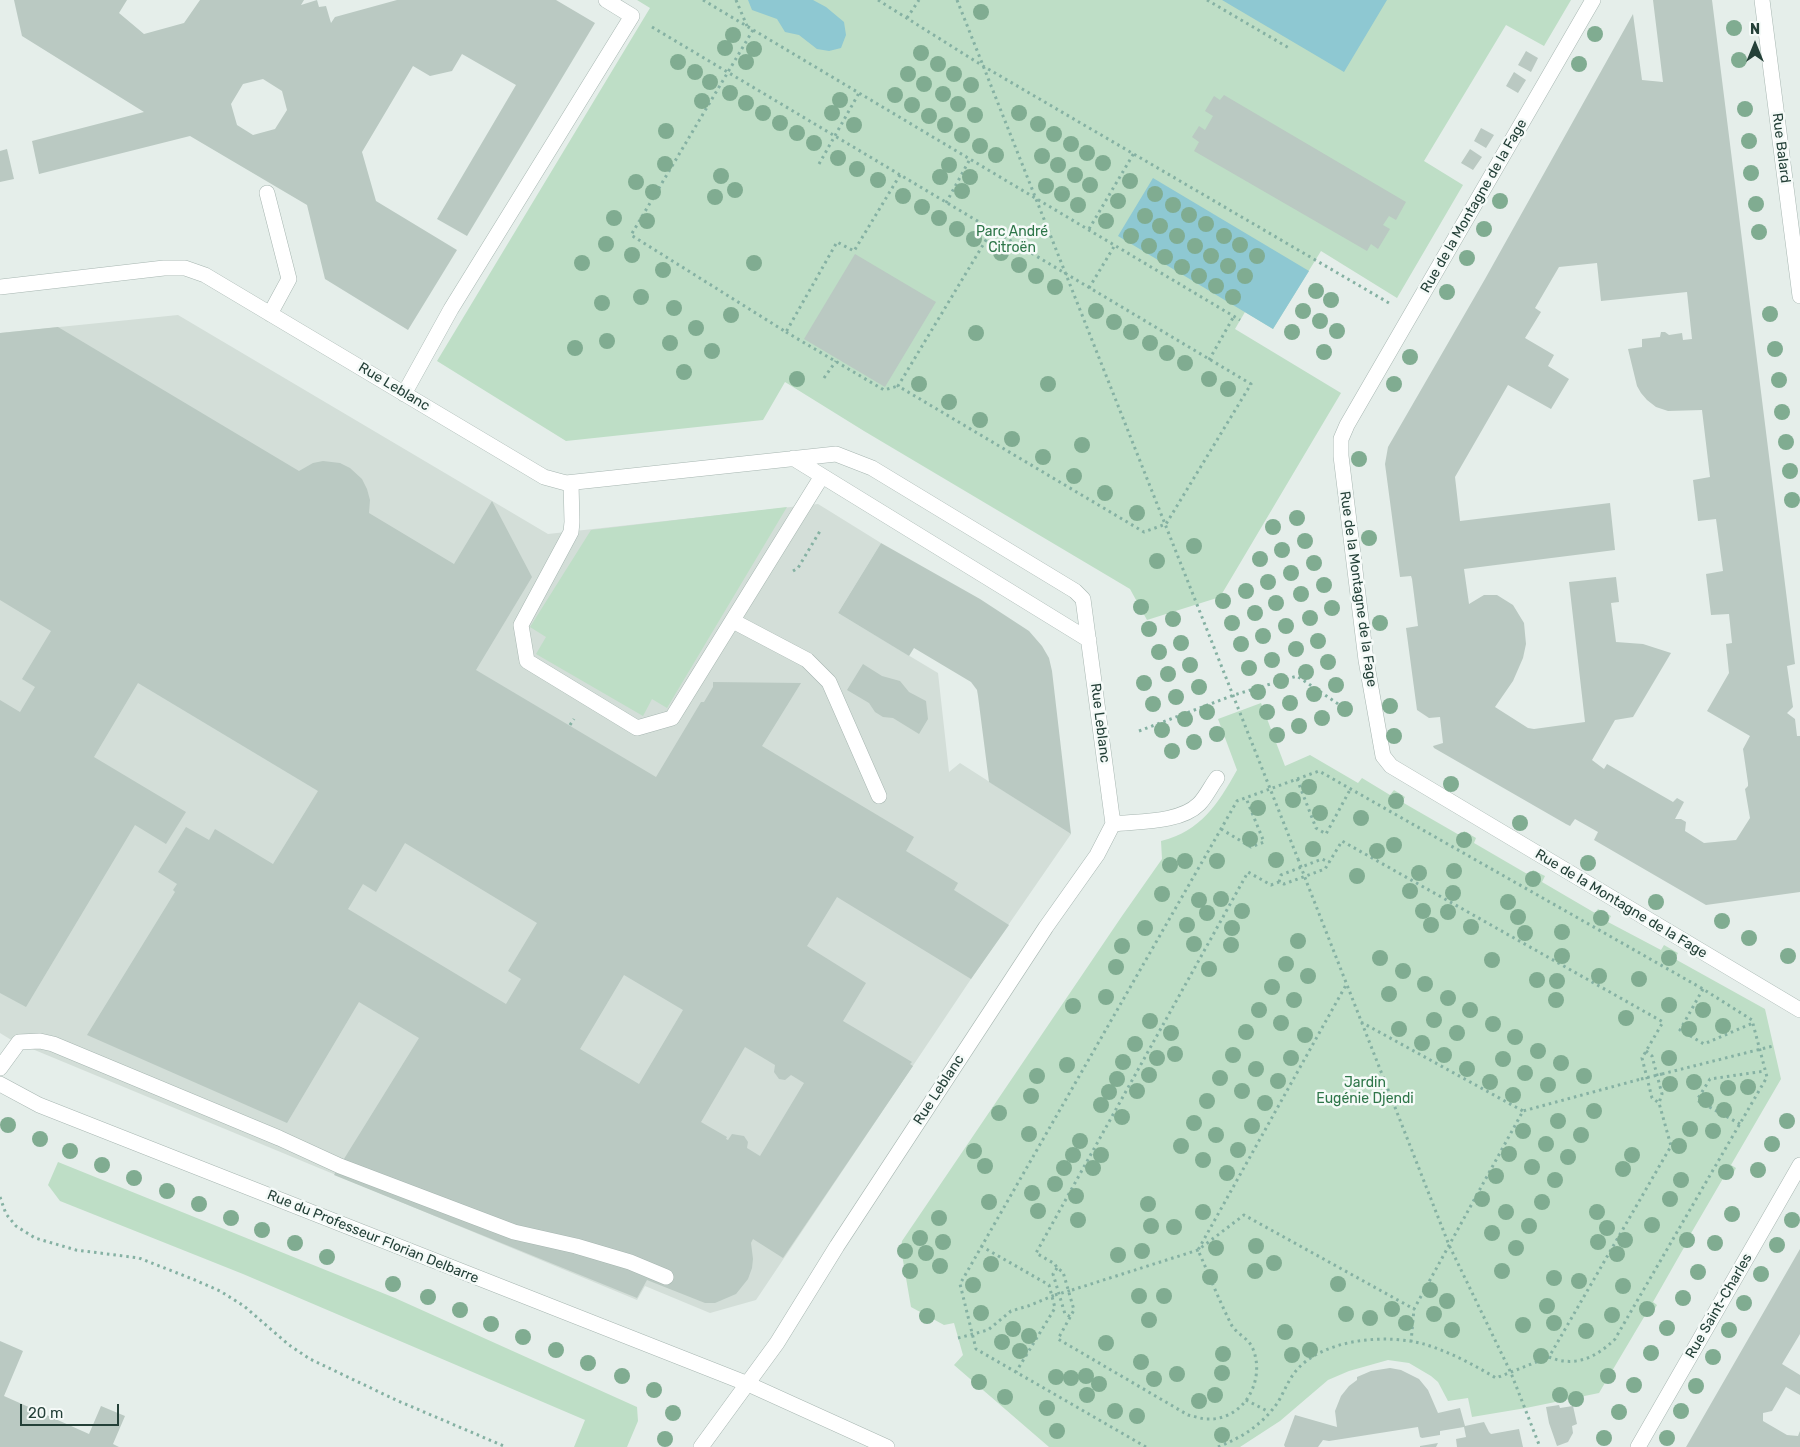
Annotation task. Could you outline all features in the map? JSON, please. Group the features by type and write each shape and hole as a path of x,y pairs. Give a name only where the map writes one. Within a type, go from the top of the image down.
{"street":[{"path":"404,394 451,309 632,16 606,0"},
{"name":"Rue de la Montagne de la Fage","path":"1593,0 1347,425 1341,439 1341,456 1366,660 1380,740 1385,761 1391,766 1800,1010"},
{"name":"Rue Balard","path":"1762,0 1800,296"},
{"path":"267,193 289,279 270,314"},
{"name":"Rue Leblanc","path":"0,287 164,268 185,268 205,275 544,477 571,483 836,454 872,468 1075,591 1083,599 1113,824 1097,855 1040,935 842,1238 777,1343 701,1447"},
{"path":"793,458 1089,640"},
{"path":"571,483 571,532 520,625 527,661 637,728 672,718 822,476"},
{"path":"733,621 808,660 829,682 879,796"},
{"path":"1113,824 1172,818 1187,812 1199,804 1217,778"},
{"path":"0,1068 19,1042 40,1041 53,1044 279,1138 340,1166 514,1232 576,1246 630,1262 666,1277"},
{"name":"Rue du Professeur Florian Delbarre","path":"0,1084 39,1105 748,1384"},
{"name":"Rue Saint-Charles","path":"1638,1447 1800,1165"},
{"path":"748,1384 887,1447"}],"path":[{"path":"703,0 1035,196 1240,320"},
{"path":"736,0 747,26"},
{"path":"878,0 983,66 1411,316"},
{"path":"908,18 919,0"},
{"path":"956,0 1271,788 1360,1022 1449,1245 1511,1373 1540,1447"},
{"path":"1207,0 1289,48"},
{"path":"632,16 1251,384 1166,524 1144,532 898,386"},
{"path":"753,30 631,235 786,332 884,390 898,386 992,230"},
{"path":"819,164 859,93"},
{"path":"1089,229 1134,153"},
{"path":"946,203 970,159"},
{"path":"786,332 837,242 854,251 900,175"},
{"path":"1089,288 1115,245"},
{"path":"1209,360 1234,316"},
{"path":"824,378 836,361"},
{"path":"1139,731 1234,695 1297,676 1354,715"},
{"path":"1146,1447 976,1349 960,1284 1237,801 1319,771 1703,990 1752,1020 1767,1077 1615,1339 1604,1350 1586,1359 1560,1360 1549,1357"},
{"path":"1297,779 1316,828 1326,834 1351,788"},
{"path":"1221,829 1251,847 1264,842 1246,798"},
{"path":"1198,1250 1232,1326 1244,1336 1253,1349 1258,1374 1252,1392 1240,1407 1226,1416 1208,1419 1188,1415 1058,1340 1074,1310 1063,1272 1056,1268 1056,1264 1036,1252 1248,872 1271,885 1279,882 1284,884 1326,869 1342,841 1663,1022 1642,1058 1652,1098 1659,1103"},
{"path":"1279,882 1281,875 1322,859 1330,862"},
{"path":"1198,1250 1346,985"},
{"path":"1703,990 1680,1030 1704,1044 1753,1023"},
{"path":"1360,1022 1523,1111 1774,1046"},
{"path":"1218,1447 1236,1440 1250,1431 1277,1403 1295,1372 1309,1359 1322,1352 1353,1341 1376,1340 1425,1344 1452,1354 1496,1378 1549,1357 1671,1146 1659,1103 1662,1094 1652,1056 1646,1051"},
{"path":"1740,1124 1697,1100 1710,1079 1765,1071"},
{"path":"1411,1342 1414,1309 1523,1111"},
{"path":"0,1197 6,1214 16,1226 35,1238 76,1250 139,1258 220,1291 244,1306 289,1346 310,1359 396,1400 506,1447"},
{"path":"958,1338 972,1336 988,1330 1011,1311 1054,1295 1198,1250 1244,1215 1414,1309"},
{"path":"982,1246 1049,1285 1054,1295 1055,1308 1016,1372"},
{"path":"1056,1268 1053,1274 1065,1314 1071,1317"},
{"path":"1246,1400 1269,1412"}],"shaded area":[{"path":"178,315 548,534 818,504 881,543 838,613 938,673 949,772 960,763 1071,834 971,979 756,1300 710,1313 645,1286 637,1300 13,1041 0,1033 0,333"}],"green space":[{"name":"Parc André Citroën","path":"637,0 1571,0 1544,46 1506,25 1424,161 1463,185 1397,298 1321,251 1273,329 1245,312 1235,329 1341,393 1220,597 1147,620 1130,589 785,382 763,420 566,441 437,361 650,8"},
{"path":"787,507 667,708 652,699 643,716 536,654 546,637 530,627 591,530"},
{"name":"Jardin Eugénie Djendi","path":"1261,703 1285,766 1310,755 1358,783 1362,778 1390,795 1394,790 1405,797 1402,802 1461,836 1464,831 1476,838 1474,843 1529,875 1533,870 1545,876 1542,882 1595,913 1598,909 1611,916 1608,922 1661,950 1664,945 1678,953 1675,959 1765,1009 1781,1079 1731,1165 1736,1168 1731,1178 1725,1175 1690,1235 1695,1238 1691,1247 1686,1244 1653,1302 1657,1305 1652,1314 1647,1312 1599,1393 1472,1417 1468,1398 1448,1401 1438,1382 1431,1376 1409,1363 1388,1360 1349,1371 1328,1380 1280,1421 1240,1447 1049,1447 954,1365 963,1355 954,1323 944,1325 911,1307 901,1249 902,1241 1162,859 1161,841 1175,836 1198,823 1223,794 1237,770 1218,719"},
{"path":"58,1162 395,1298 637,1407 638,1421 627,1447 574,1447 585,1420 243,1274 60,1201 48,1185"}],"water":[{"path":"748,0 813,0 826,7 844,22 846,35 841,48 829,51 817,49 799,35 785,32 777,19 752,10"},
{"path":"1222,0 1387,0 1344,72"},
{"path":"1153,178 1309,271 1273,329 1118,236"}],"building":[{"path":"14,0 127,0 119,13 144,34 184,23 200,0 304,0 301,5 317,0 319,7 326,6 331,23 335,17 397,0 556,0 595,23 467,236 437,219 516,85 462,54 452,71 430,76 413,66 362,152 376,201 457,250 408,330 325,279 307,205 190,136 39,174 32,141 144,112 22,36","holes":["263,79 282,91 287,110 275,129 253,135 237,125 231,104 243,84"]},
{"path":"1653,0 1712,0 1795,664 1787,666 1793,707 1787,713 1795,719 1797,736 1800,736 1800,892 1706,905 1594,840 1598,832 1575,819 1570,826 1566,824 1434,748 1433,746 1443,743 1440,717 1429,718 1417,710 1406,628 1418,626 1412,579 1411,576 1400,577 1385,464 1388,447 1485,279 1633,14 1642,80 1663,82","holes":["1597,263 1601,301 1687,292 1692,339 1683,340 1682,333 1669,335 1661,332 1660,337 1642,339 1642,347 1628,349 1637,386 1647,400 1656,407 1668,411 1702,410 1710,477 1693,480 1698,521 1716,519 1723,571 1706,574 1711,615 1729,614 1732,643 1726,644 1729,673 1707,711 1750,736 1743,749 1748,783 1745,789 1750,818 1736,840 1704,843 1685,831 1686,822 1681,819 1675,819 1684,802 1677,798 1673,802 1607,764 1604,769 1592,760 1615,720 1633,717 1671,653 1643,644 1616,642 1611,603 1619,602 1616,577 1569,582 1585,722 1534,729 1528,728 1495,707 1513,681 1523,658 1526,644 1524,623 1513,605 1497,595 1484,595 1469,604 1464,569 1615,550 1610,503 1460,521 1455,477 1508,385 1551,409 1569,379 1548,366 1554,355 1525,338 1541,312 1535,308 1559,267"]},
{"path":"1526,51 1538,58 1531,72 1518,65"},
{"path":"1514,72 1526,80 1518,93 1506,86"},
{"path":"1224,95 1406,202 1396,220 1389,216 1383,225 1390,229 1378,249 1371,244 1367,251 1194,151 1199,142 1192,137 1199,126 1205,130 1213,116 1205,111 1214,96 1220,100"},
{"path":"1481,128 1494,135 1486,148 1474,141"},
{"path":"7,149 14,179 0,182 0,151"},
{"path":"1470,149 1482,157 1473,170 1461,163"},
{"path":"855,254 936,302 885,387 804,339"},
{"path":"58,327 299,471 313,463 323,461 340,463 350,468 362,479 367,489 370,500 369,513 454,564 492,501 532,577 476,670 656,777 701,702 704,702 713,687 713,682 801,683 762,746 914,837 906,851 958,883 954,890 1009,925 971,979 837,897 807,946 866,983 843,1021 912,1062 910,1064 913,1066 783,1258 753,1239 751,1243 752,1268 748,1279 736,1294 715,1303 705,1303 647,1280 637,1298 334,1175 419,1038 359,1002 287,1123 87,1035 175,892 173,890 177,884 158,872 186,827 209,840 215,829 273,864 318,791 138,683 94,757 186,812 166,844 135,825 26,1007 0,993 0,700 20,712 35,687 22,679 51,631 0,600 0,333","holes":["405,843 537,923 508,971 521,979 506,1004 348,909 363,884 376,892","624,975 683,1010 639,1084 580,1049","745,1047 775,1065 774,1072 779,1079 785,1080 791,1075 804,1083 760,1156 747,1148 748,1142 744,1136 732,1134 728,1140 726,1139 727,1137 701,1122"]},
{"path":"881,543 980,599 1029,631 1042,646 1049,658 1052,671 1071,834 989,782 977,690 971,682 914,648 909,656 838,613"},
{"path":"863,664 882,676 900,681 909,692 926,701 928,719 919,734 893,718 883,717 875,712 869,703 847,690"},
{"path":"1800,1249 1800,1334 1782,1364 1800,1375 1800,1395 1786,1387 1772,1411 1763,1413 1763,1421 1787,1435 1798,1436 1800,1431 1800,1447 1686,1447"},
{"path":"0,1341 23,1351 4,1396 89,1434 101,1406 125,1416 113,1444 119,1447 0,1447"},
{"path":"1390,1368 1401,1370 1419,1379 1428,1390 1438,1413 1460,1408 1465,1426 1484,1422 1491,1434 1519,1429 1523,1447 1457,1447 1456,1439 1466,1437 1464,1427 1440,1431 1440,1435 1422,1438 1420,1437 1418,1427 1329,1441 1323,1440 1318,1447 1285,1447 1284,1445 1295,1415 1337,1427 1335,1411 1341,1396 1357,1380 1357,1377 1371,1371"},
{"path":"1559,1405 1560,1408 1573,1406 1577,1424 1572,1426 1573,1433 1568,1442 1557,1446 1546,1407"},
{"path":"1438,1443 1436,1447 1420,1447 1420,1446"}]}
